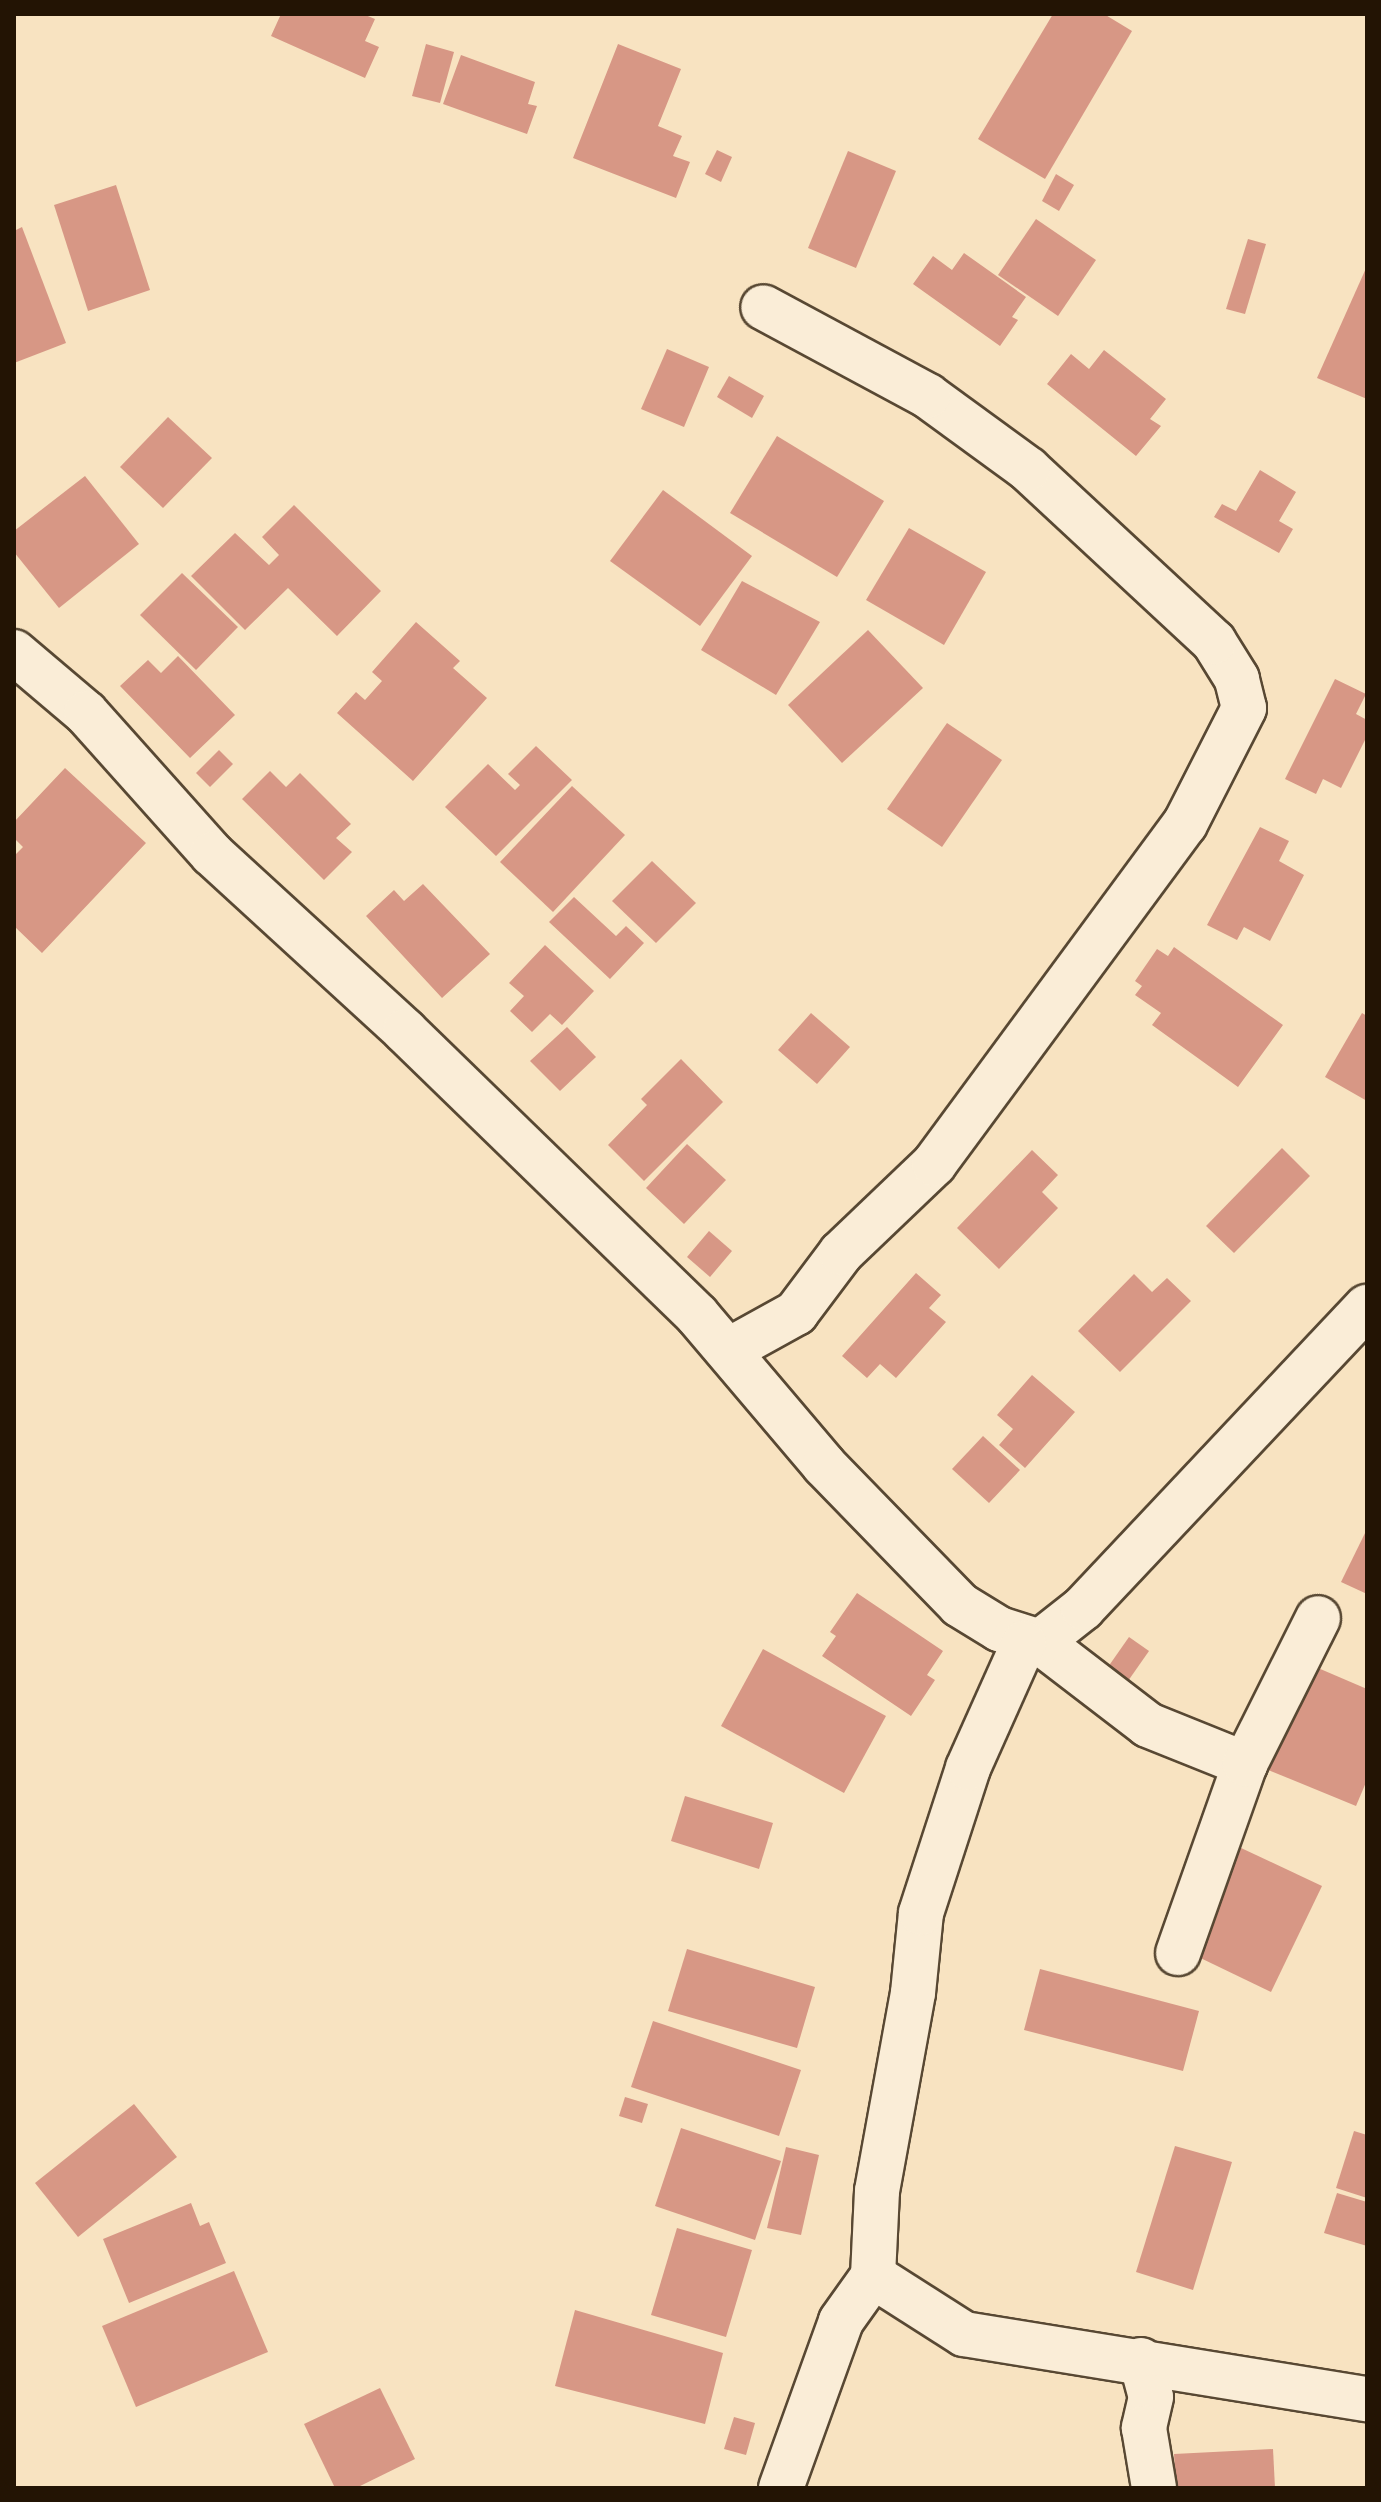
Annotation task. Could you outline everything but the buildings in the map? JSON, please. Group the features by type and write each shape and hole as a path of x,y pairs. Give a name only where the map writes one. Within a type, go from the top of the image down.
{"street":[{"path":"729,1350 796,1313 841,1253 934,1164 1185,824 1244,708 1237,679 1214,642 1028,469 928,396 763,307"},
{"path":"14,652 86,713 212,854 405,1031 729,1350 824,1465 960,1605 1021,1638 1148,1725 1245,1764"},
{"path":"781,2488 841,2321 873,2276 877,2191 913,1993 921,1913 968,1768 1021,1638 1083,1608 1367,1307"},
{"path":"1178,1953 1245,1764 1318,1618"},
{"path":"873,2276 964,2334 1141,2360 1367,2399"},
{"path":"1141,2360 1151,2397 1144,2428 1154,2488"}]}
